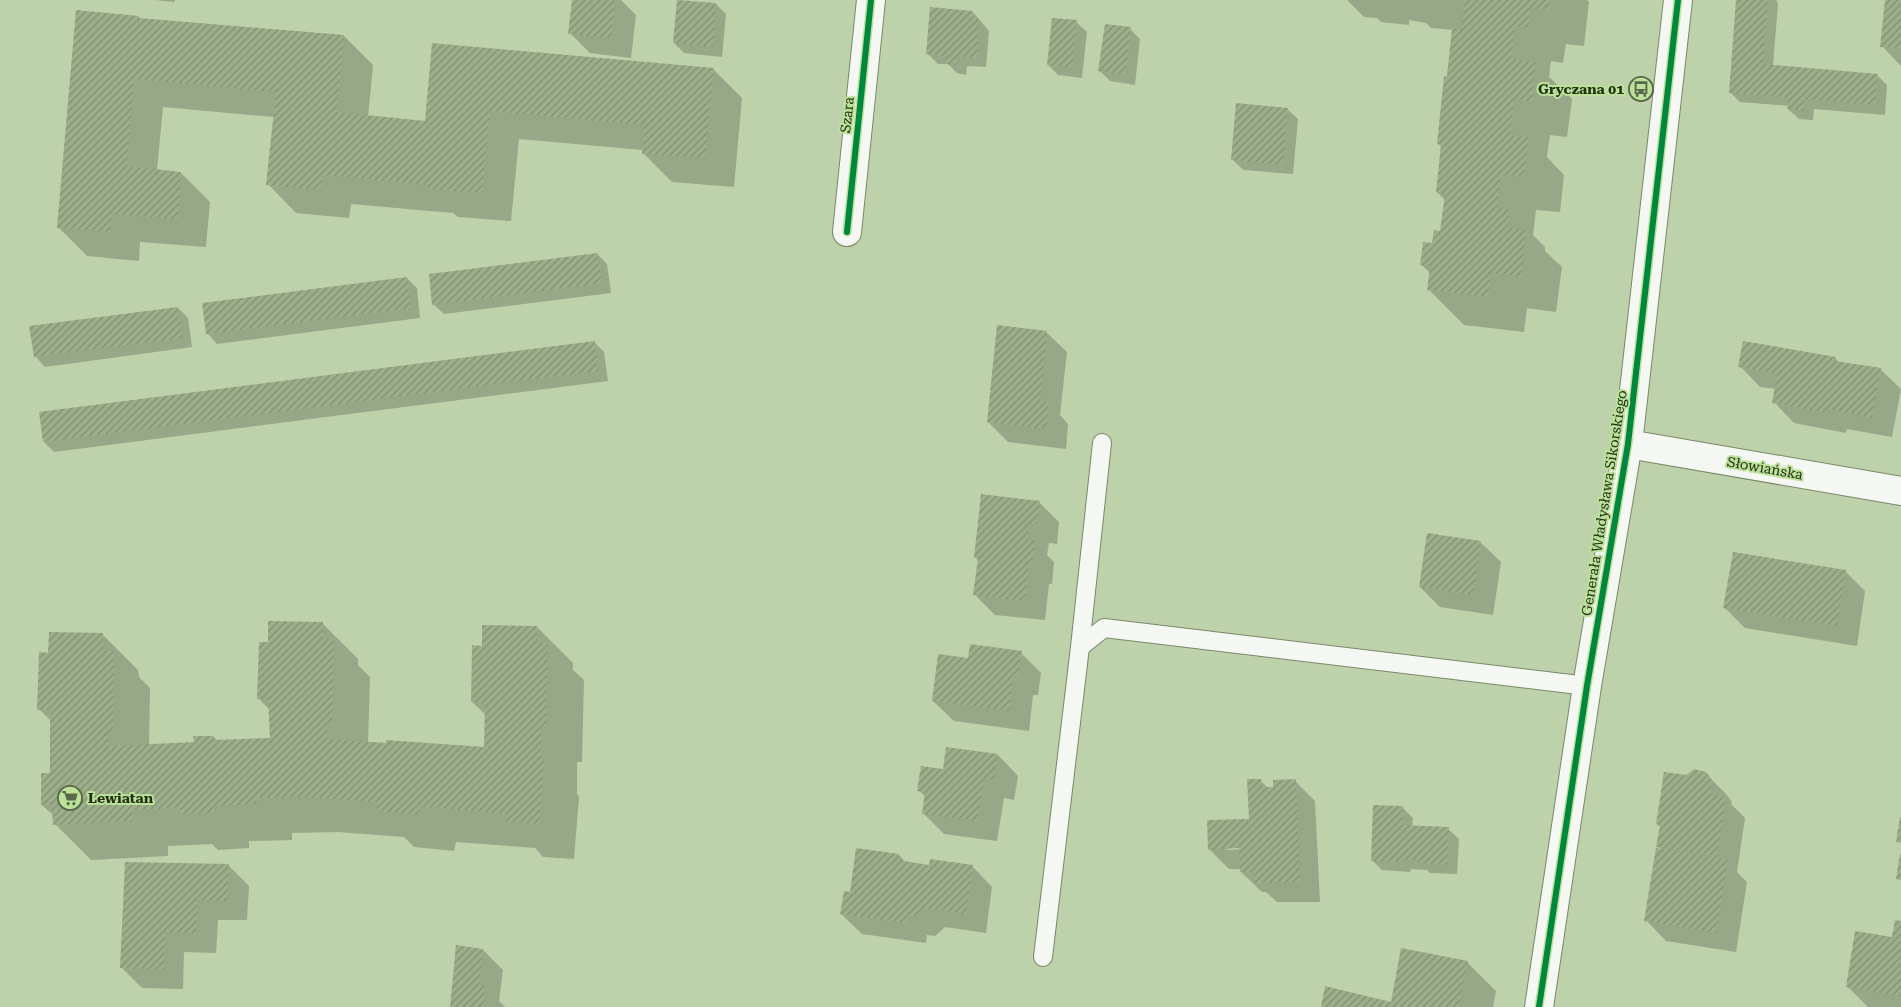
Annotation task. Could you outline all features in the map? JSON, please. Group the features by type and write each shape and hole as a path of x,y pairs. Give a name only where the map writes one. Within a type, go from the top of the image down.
{"street":[{"name":"Szara","path":"847,232 871,0"},
{"name":"Generała Władysława Sikorskiego","path":"1539,1007 1587,686 1628,444 1678,0"},
{"name":"Słowiańska","path":"1628,444 1901,491"}],"lane":[{"path":"1043,957 1102,443"},
{"path":"1080,647 1104,628 1587,686"}],"building":[{"path":"572,0 615,0 611,38 568,34"},
{"path":"677,0 716,3 713,47 673,43"},
{"path":"1465,0 1550,0 1548,10 1530,8 1528,28 1515,26 1511,59 1536,62 1532,102 1514,99 1510,135 1529,137 1524,177 1501,174 1497,208 1510,210 1508,228 1526,230 1521,277 1491,273 1488,297 1427,290 1430,267 1420,265 1423,242 1432,243 1434,230 1440,231 1445,194 1436,192 1441,145 1437,144 1444,76 1447,77 1452,28 1461,29"},
{"path":"1736,0 1768,0 1763,64 1878,74 1875,105 1804,99 1804,111 1787,109 1788,98 1729,93"},
{"path":"1885,0 1901,0 1901,48 1880,47"},
{"path":"930,7 973,11 973,18 979,19 977,58 957,56 956,65 945,64 946,56 926,54"},
{"path":"76,10 139,16 139,18 344,35 337,112 425,121 432,43 714,68 705,158 642,154 644,125 490,111 482,193 428,189 428,185 322,175 321,190 266,185 276,92 134,79 127,166 181,172 178,219 112,214 110,232 57,228"},
{"path":"1052,18 1077,20 1072,68 1047,65"},
{"path":"1105,24 1131,27 1125,75 1098,71"},
{"path":"1236,103 1288,108 1283,165 1231,160"},
{"path":"598,253 602,283 432,305 429,274"},
{"path":"407,277 411,308 206,334 202,303"},
{"path":"178,307 182,338 34,357 29,326"},
{"path":"997,325 1047,331 1040,401 1049,402 1046,429 987,422"},
{"path":"595,341 598,371 43,442 39,412"},
{"path":"1743,341 1836,357 1835,361 1881,368 1872,418 1827,409 1826,413 1772,403 1777,374 1738,367"},
{"path":"981,494 1040,501 1037,524 1029,523 1027,540 1035,541 1032,565 1029,564 1025,601 973,595 978,558 974,558"},
{"path":"1427,533 1481,541 1473,595 1419,587"},
{"path":"1733,552 1846,570 1837,626 1723,608"},
{"path":"268,621 323,622 323,639 334,639 332,723 327,723 327,739 386,743 386,740 484,747 485,703 471,702 472,645 482,646 482,625 537,626 537,643 548,643 546,726 541,726 541,759 544,760 539,824 506,821 506,814 420,806 419,815 377,811 377,802 301,797 256,798 257,804 214,806 214,813 181,814 180,808 132,810 133,821 53,825 52,805 41,805 41,773 50,773 50,710 37,710 39,652 48,653 49,632 103,633 103,651 114,651 113,732 108,733 109,746 194,742 193,736 214,736 214,740 270,738 268,699 257,699 259,642 268,642"},
{"path":"970,644 1022,651 1018,676 1013,675 1009,711 932,701 938,654 968,658"},
{"path":"946,747 998,754 994,780 984,779 977,821 922,814 925,792 917,791 921,766 943,769"},
{"path":"1694,769 1706,772 1712,780 1710,794 1726,797 1717,857 1656,847 1660,825 1656,824 1664,772 1686,775"},
{"path":"1247,779 1261,779 1262,787 1273,787 1273,780 1296,779 1300,882 1255,883 1255,872 1240,872 1239,848 1208,850 1207,820 1249,819"},
{"path":"1373,805 1403,806 1402,825 1449,827 1447,865 1419,863 1419,860 1401,860 1401,862 1371,861"},
{"path":"1901,817 1901,843 1896,842"},
{"path":"856,848 899,854 899,860 929,865 930,859 973,865 966,914 924,908 914,916 907,915 906,923 840,914 844,891 850,892"},
{"path":"1656,848 1728,860 1716,933 1644,921"},
{"path":"1901,854 1901,880 1896,879"},
{"path":"125,862 229,864 227,901 198,900 196,933 165,932 164,970 120,968"},
{"path":"1895,920 1901,921 1901,996 1846,987 1855,931 1892,937"},
{"path":"456,945 483,949 479,985 485,986 483,1007 450,1007"},
{"path":"1401,948 1468,961 1459,1007 1321,1007 1325,986 1391,1002"}],"cycle path":[{"path":"847,232 871,0"},
{"path":"1539,1007 1587,686 1628,444 1678,0"}],"place":[{"name":"Gryczana 01","path":"1641,89"},
{"name":"Lewiatan","path":"70,798"}]}
